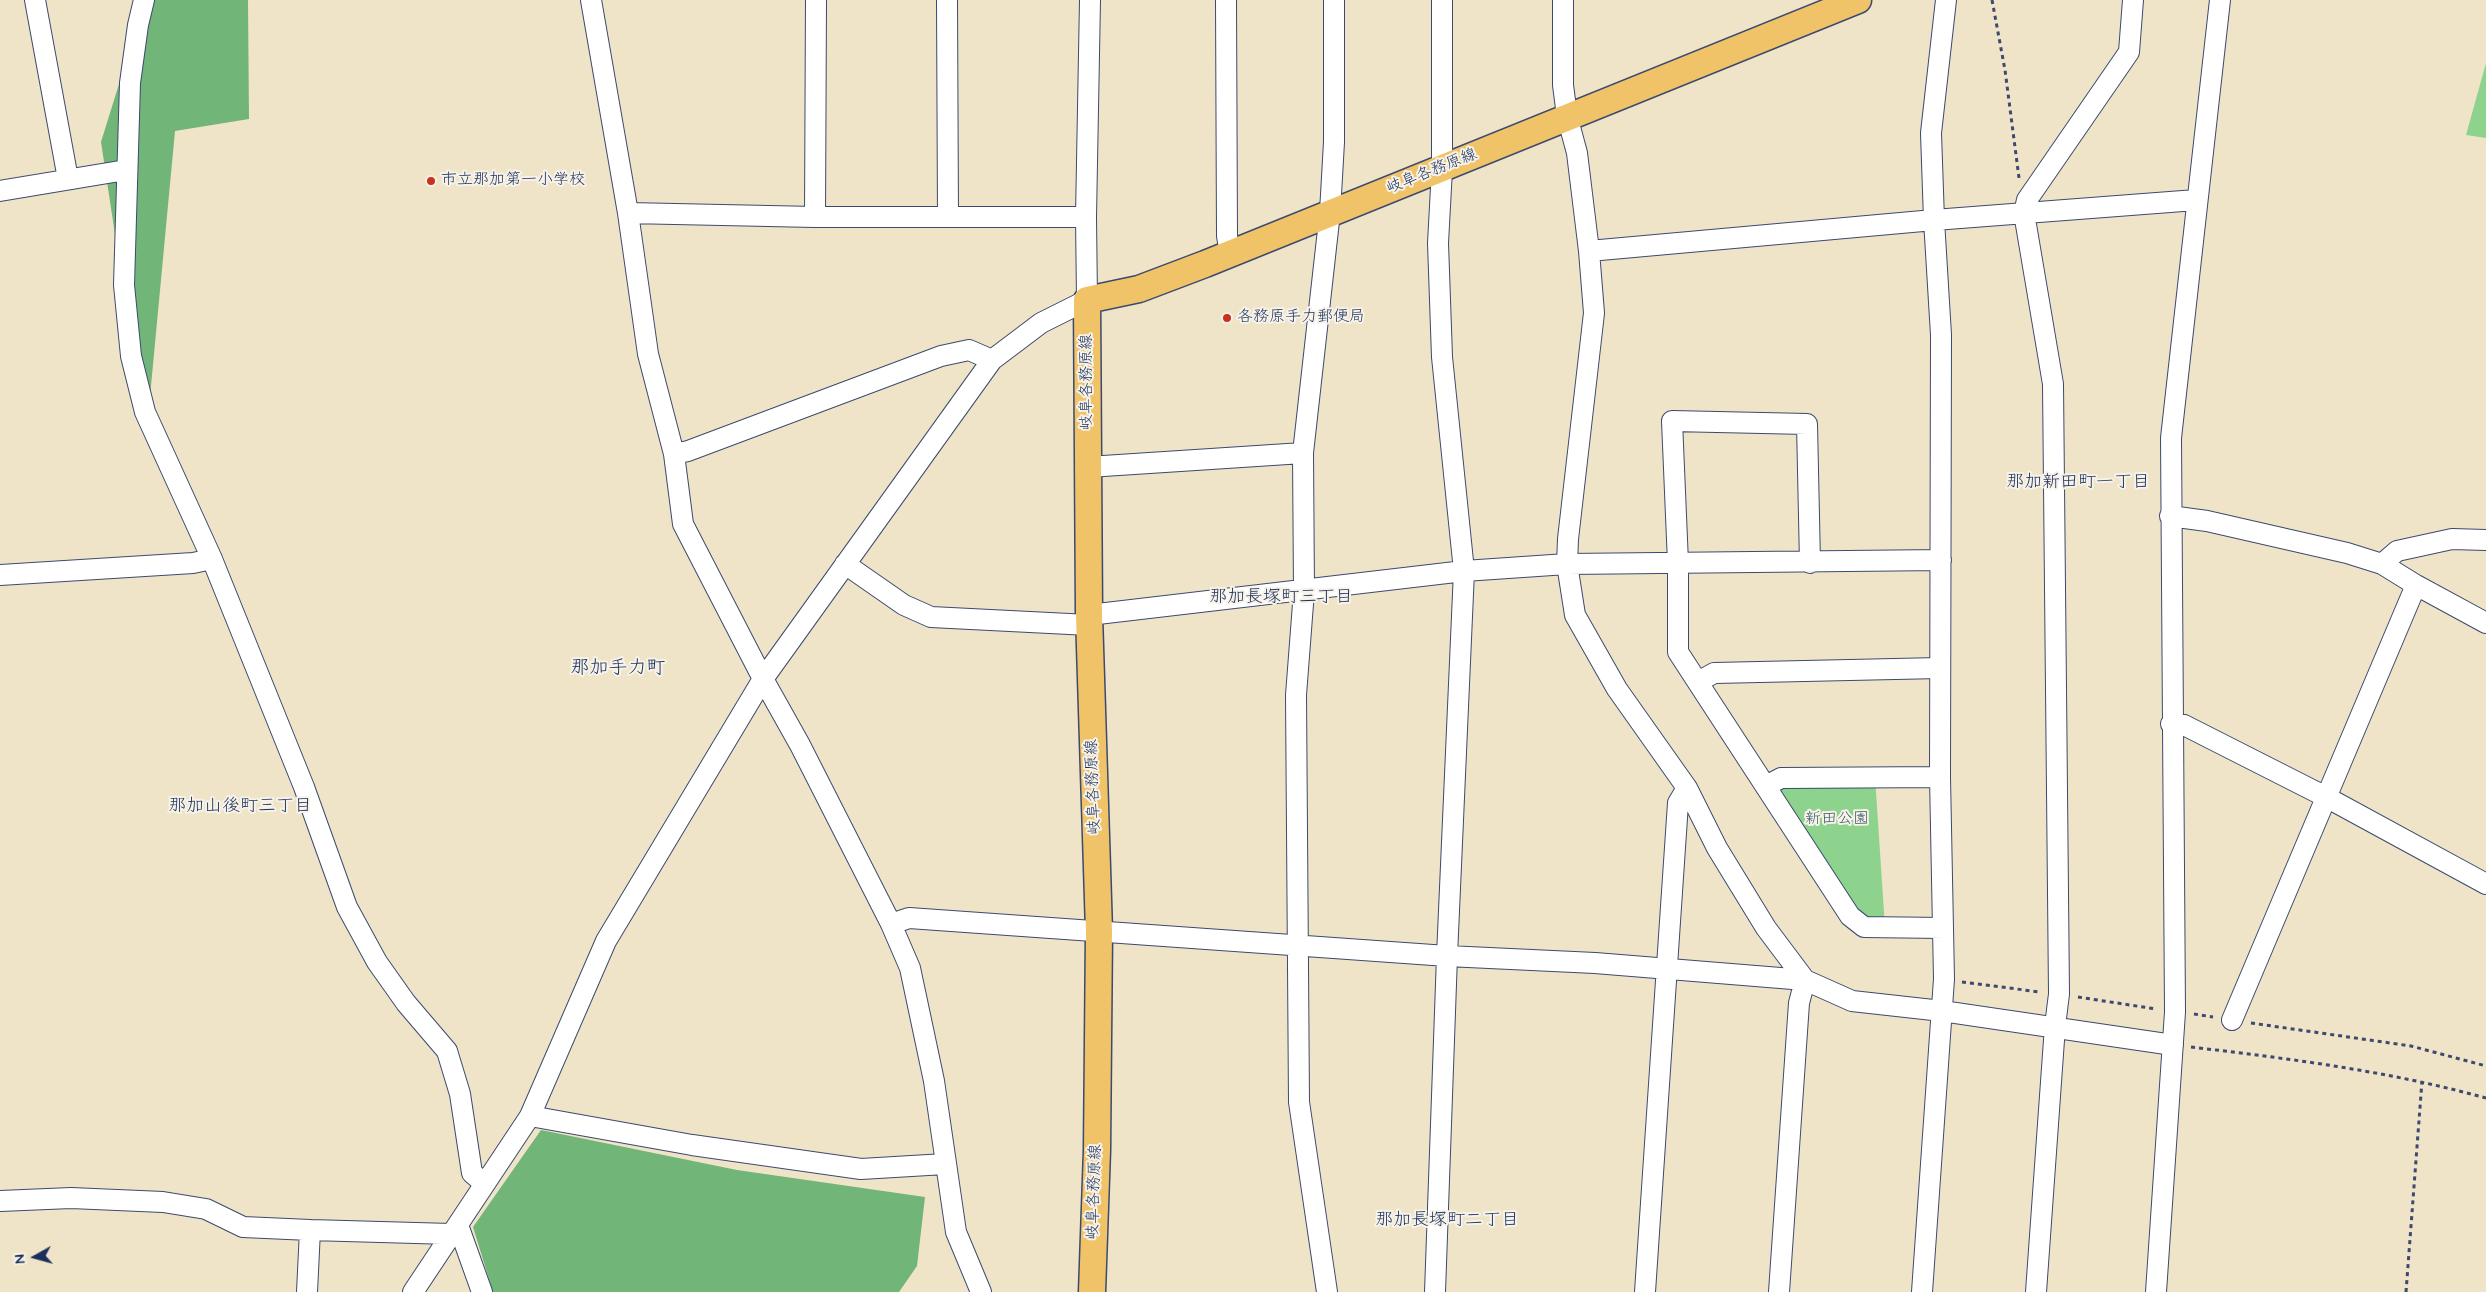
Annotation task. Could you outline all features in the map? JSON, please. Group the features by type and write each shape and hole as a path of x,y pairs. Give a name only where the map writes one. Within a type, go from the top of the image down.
{"main road":[{"name":"岐阜各務原線","path":"1092,1292 1097,1150 1099,931 1089,620 1088,300 1139,289 1442,169 1567,116 1858,0"}],"street":[{"path":"35,0 68,179"},
{"path":"144,0 138,25 130,83 124,285 130,356 145,412 212,559 304,787 348,906 377,962 406,1003 447,1051 460,1094 472,1173 485,1184"},
{"path":"591,0 628,213 648,354 674,454 683,524 763,679 800,745 891,924 910,968 934,1081 956,1232 981,1292"},
{"path":"815,216 816,0"},
{"path":"947,0 948,217"},
{"path":"413,1292 530,1116 606,941 763,679 992,360 1041,323 1088,300 1086,217 1090,0"},
{"path":"1226,0 1227,236 1230,253"},
{"path":"1327,1292 1299,1102 1300,946 1296,695 1304,591 1303,453 1330,212 1334,142 1334,0"},
{"path":"1435,1292 1447,956 1464,571 1442,357 1438,242 1442,169 1442,0"},
{"path":"1563,0 1563,85 1567,116 1577,153 1589,251 1594,313 1568,539 1567,564 1575,615 1617,689 1687,788 1727,864 1766,928 1805,980"},
{"path":"1922,1292 1942,1011 1943,928 1940,777 1941,335 1931,133 1946,0"},
{"path":"2036,1292 2059,984 2053,384 2024,213 2027,200 2129,52 2133,0"},
{"path":"2156,1292 2175,1012 2171,724 2171,438 2196,200 2220,0"},
{"path":"0,191 126,170"},
{"path":"1589,251 1934,220 2196,200"},
{"path":"628,213 1086,217"},
{"path":"674,454 688,451 941,356 968,350 992,360"},
{"path":"1810,563 1807,424 1672,421 1678,563 1678,652 1850,916 1864,927 1943,928"},
{"path":"1088,467 1303,453"},
{"path":"2170,516 2207,521 2347,553 2382,564 2486,623"},
{"path":"2382,564 2397,550 2452,539 2486,540"},
{"path":"0,575 193,563 212,559"},
{"path":"845,564 904,605 931,617 1089,620 1464,571 1567,564 1810,563 1941,560"},
{"path":"2232,1020 2416,585"},
{"path":"1698,682 1714,673 1940,668"},
{"path":"2171,724 2184,725 2326,797 2486,884"},
{"path":"1766,786 1781,778 1940,777"},
{"path":"1644,1292 1678,803 1687,788"},
{"path":"891,924 910,918 1805,980 1852,1001 2055,1026 2173,1045"},
{"path":"1779,1292 1799,1003 1805,980"},
{"path":"530,1116 692,1145 862,1169 945,1164"},
{"path":"0,1201 71,1198 163,1202 206,1209 242,1227 310,1230 454,1230"},
{"path":"307,1292 310,1230"},
{"path":"454,1230 482,1292"}],"path":[{"path":"1992,0 2005,70 2024,213"},
{"path":"2173,1045 2357,1069 2422,1081 2486,1098"},
{"path":"2406,1292 2422,1081"}],"green space":[{"path":"145,0 248,0 249,119 175,131 146,439 101,142"},
{"path":"2486,63 2486,138 2466,135"},
{"name":"新田公園","path":"1875,777 1885,927 1864,927 1766,786"},
{"path":"541,1130 737,1170 925,1197 917,1266 899,1292 493,1292 473,1227"}],"place":[{"name":"市立那加第一小学校","path":"431,181"},
{"name":"各務原手力郵便局","path":"1227,318"}],"district":[{"name":"那加新田町一丁目","path":"2078,483"},
{"name":"那加長塚町三丁目","path":"1281,598"},
{"name":"那加手力町","path":"618,669"},
{"name":"那加山後町三丁目","path":"240,807"},
{"name":"那加長塚町二丁目","path":"1447,1221"}]}
